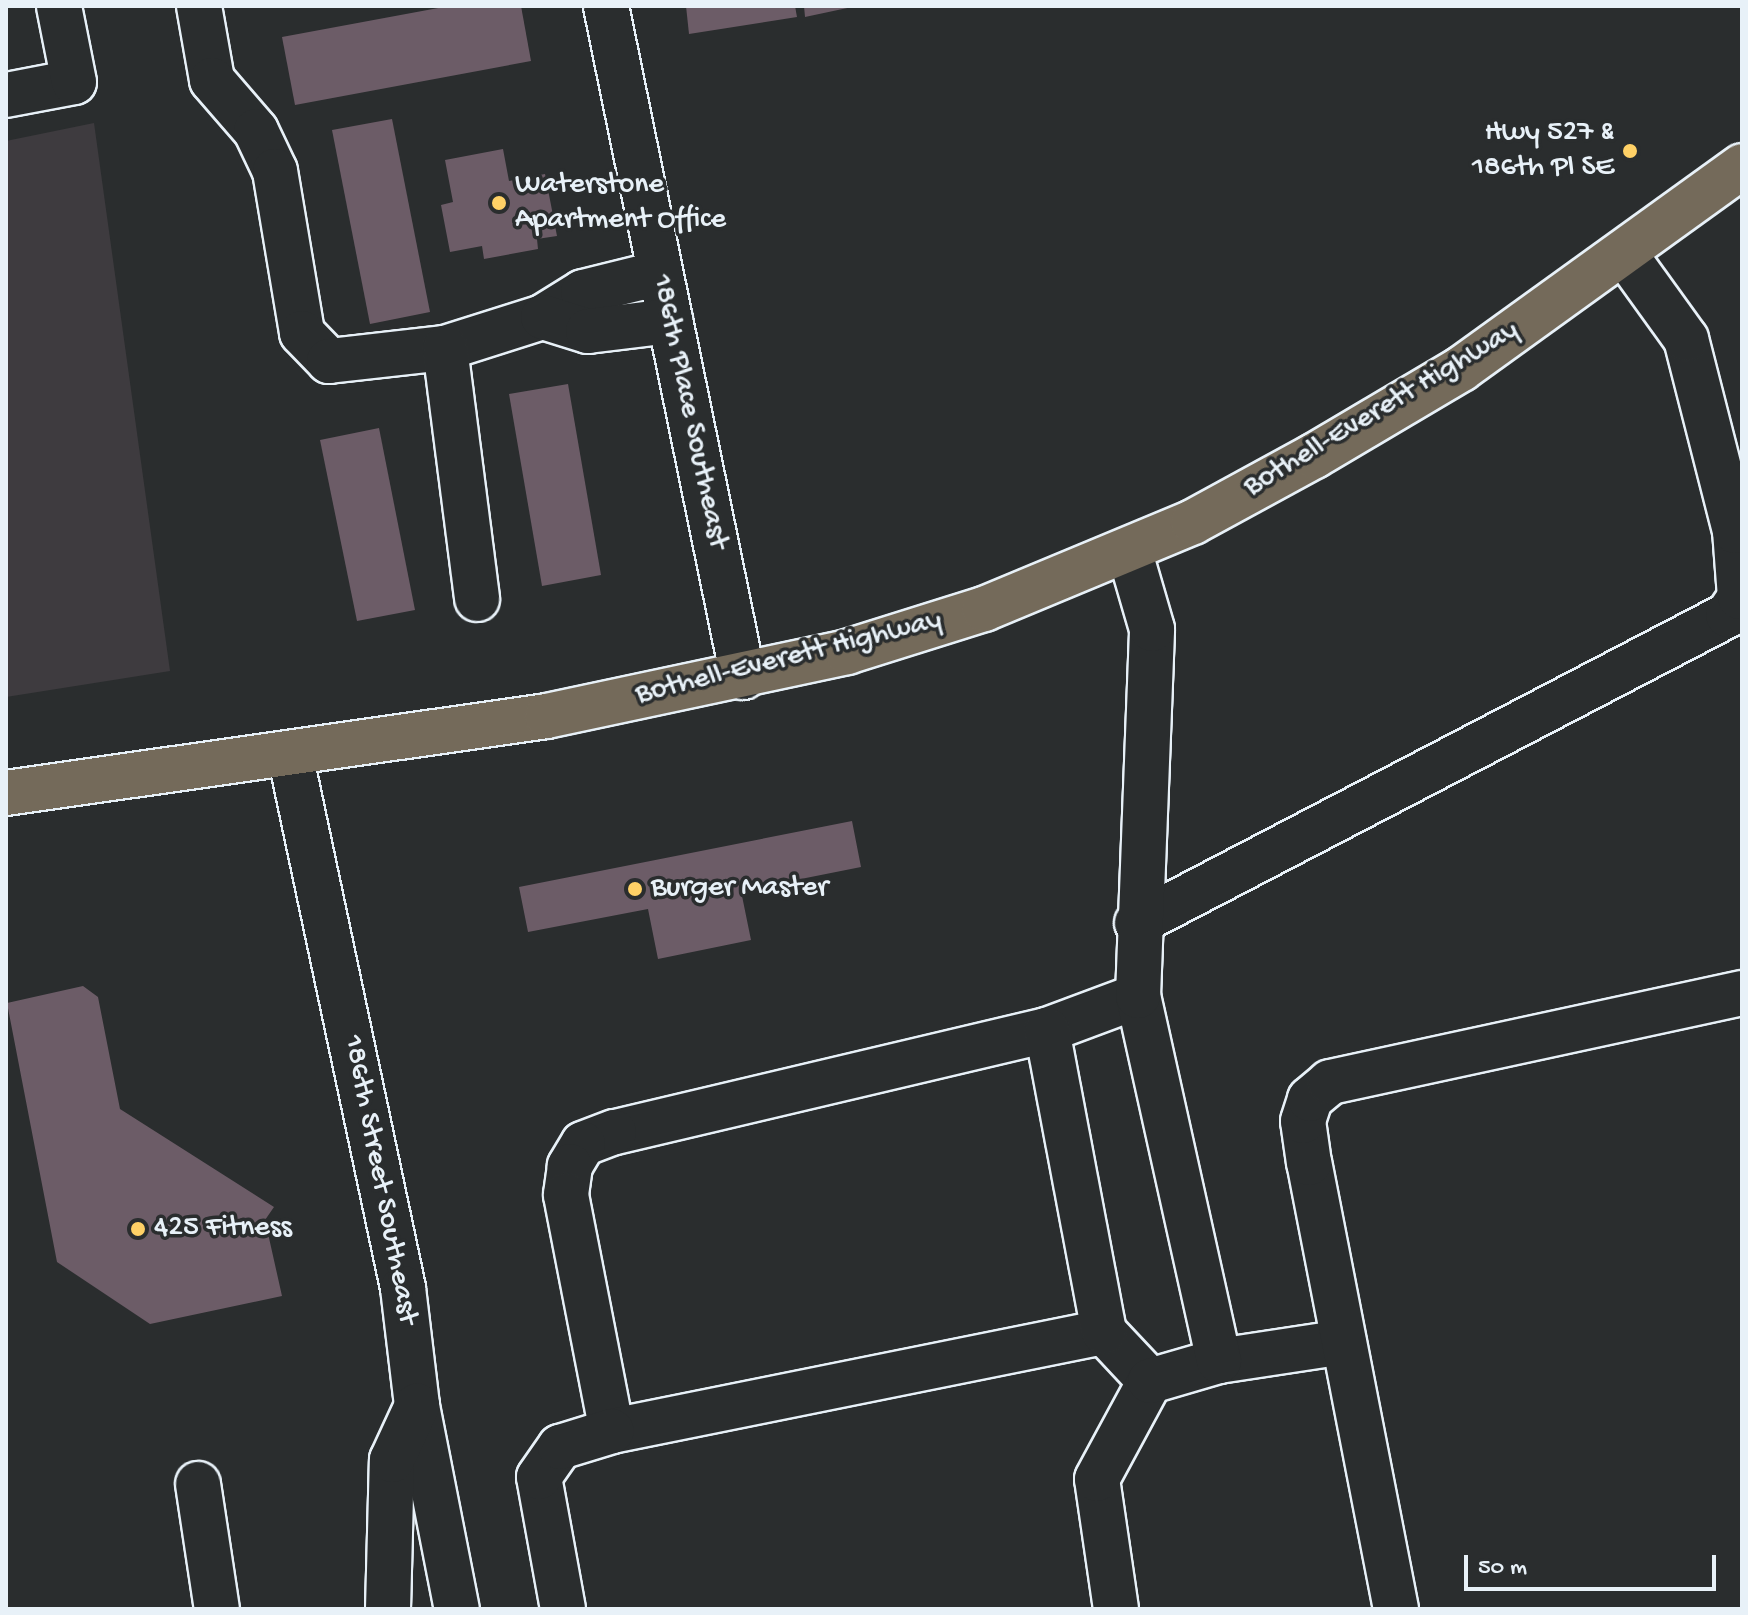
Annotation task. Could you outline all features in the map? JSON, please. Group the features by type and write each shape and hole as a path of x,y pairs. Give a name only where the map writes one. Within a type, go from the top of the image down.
{"main road":[{"name":"Bothell-Everett Highway","path":"6,793 547,716 743,677 984,609 1129,550 1314,456 1461,369 1742,166"}],"street":[{"path":"6,95 74,82 59,6"},
{"path":"199,6 212,80 256,131 275,171 302,333 329,361 445,348 543,317 583,292 660,273"},
{"name":"186th Place Southeast","path":"606,6 743,677"},
{"path":"1137,923 1728,615 1740,597 1735,531 1686,339 1624,253"},
{"path":"543,317 588,331 670,321"},
{"path":"445,348 477,599"},
{"path":"1129,550 1152,629 1137,923 1138,996 1219,1361"},
{"name":"186th Street Southeast","path":"290,754 385,1195 417,1406 457,1609"},
{"path":"1396,1609 1309,1163 1303,1121 1310,1099 1330,1082 1742,993"},
{"path":"612,1431 568,1218 570,1166 583,1144 1047,1030 1138,996"},
{"path":"1047,1030 1104,1332 1150,1381"},
{"path":"563,1609 539,1477 560,1447 612,1431 1104,1332"},
{"path":"1116,1609 1097,1479 1150,1381 1219,1361 1344,1342"},
{"path":"388,1609 392,1460 417,1406"},
{"path":"198,1484 217,1609"}],"shaded area":[{"path":"94,123 170,671 6,697 6,141"}],"building":[{"path":"449,6 521,6 531,61 295,105 282,37"},
{"path":"686,6 795,6 797,17 689,34"},
{"path":"804,6 851,6 852,7 805,17"},
{"path":"392,119 430,312 370,324 332,130"},
{"name":"Waterstone Apartment Office","path":"503,149 509,181 545,174 557,236 537,239 538,249 484,259 482,246 450,252 441,205 453,202 445,160"},
{"path":"568,384 601,575 542,586 509,394"},
{"path":"379,428 415,610 357,621 320,440"},
{"name":"Burger Master","path":"852,821 861,867 741,891 751,940 658,959 648,909 528,932 519,887"},
{"path":"83,986 98,997 120,1109 274,1207 265,1220 282,1296 150,1324 57,1262 7,1003"}],"place":[{"name":"Hwy 527 & 186th Pl SE","path":"1630,151"},
{"name":"Waterstone Apartment Office","path":"499,203"},
{"name":"Burger Master","path":"635,889"},
{"name":"425 Fitness","path":"138,1229"}]}
